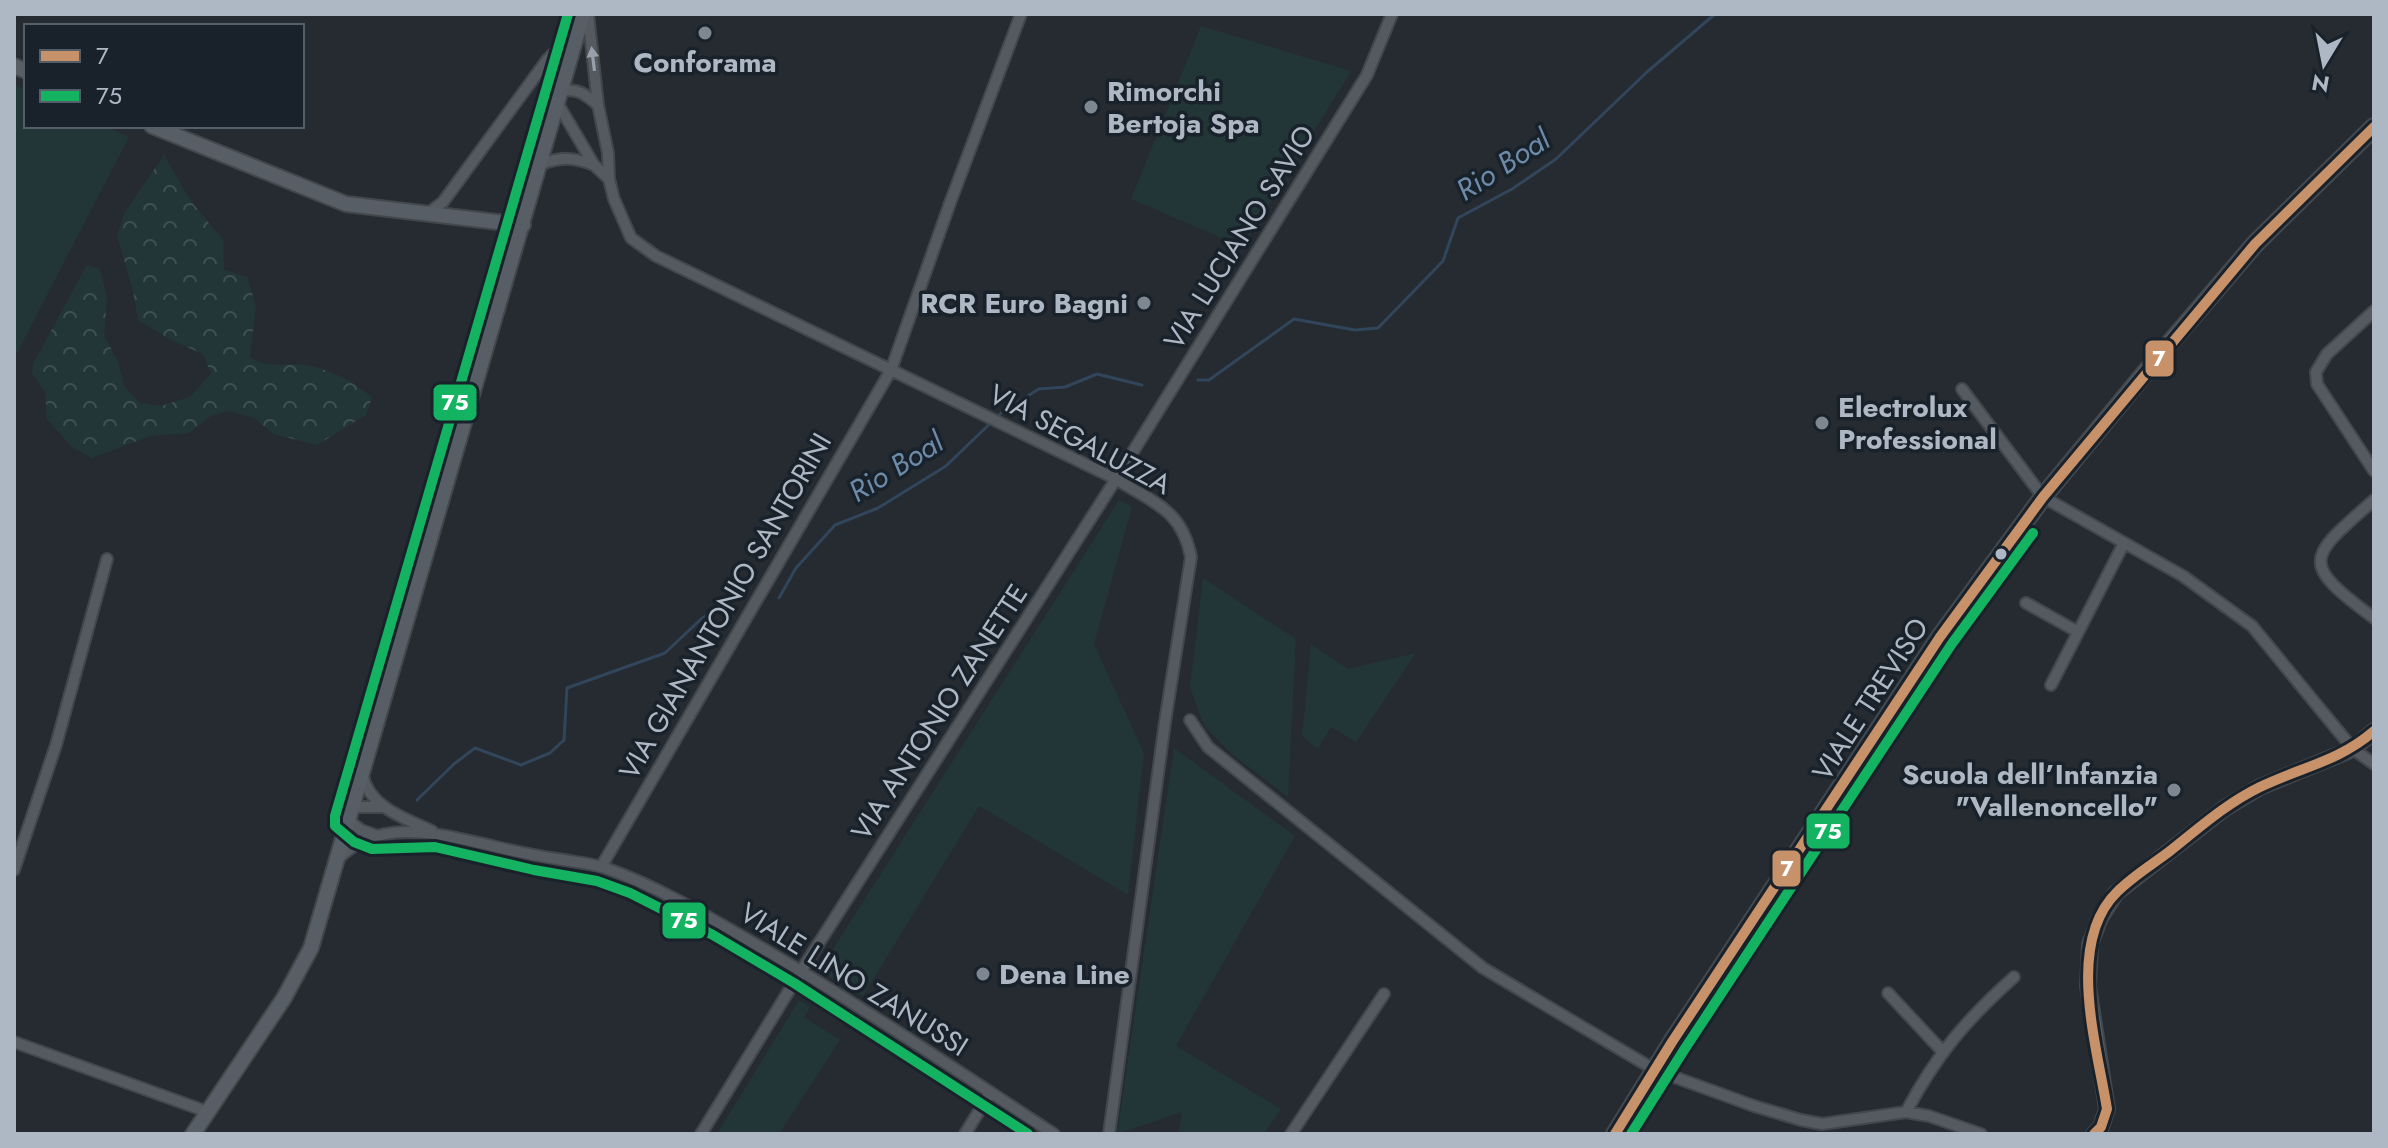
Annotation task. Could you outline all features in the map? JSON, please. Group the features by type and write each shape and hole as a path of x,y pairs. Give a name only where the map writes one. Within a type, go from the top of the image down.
{"main road":[{"path":"193,1134 284,998 311,948 586,14"},
{"name":"VIALE TREVISO","path":"1615,1134 1940,637 2043,497 2255,244 2374,127"},
{"path":"157,128 346,204 523,225"},
{"path":"2100,1132 2107,1109 2088,986 2090,944 2100,918 2116,893 2225,808 2260,787 2353,749 2374,731"}],"street":[{"name":"VIA SEGALUZZA","path":"586,14 608,153 609,179 631,238 656,256 1116,479 1172,515 1187,535 1191,557 1165,722 1109,1134"},
{"name":"VIA GIANANTONIO SANTORINI","path":"601,867 891,370 1021,14"},
{"name":"VIA LUCIANO SAVIO","path":"1116,479 1367,75 1392,14"},
{"path":"427,214 443,202 547,60 554,53 572,56"},
{"path":"560,97 573,89 598,105"},
{"name":"VIA SEGALUZZA","path":"560,97 594,165 609,179"},
{"path":"541,164 563,157 577,158 594,165"},
{"path":"2374,311 2327,354 2316,372 2317,384 2374,471"},
{"path":"1962,389 2043,497 2183,576 2252,626 2353,749 2374,764"},
{"name":"VIA ANTONIO ZANETTE","path":"701,1134 801,971 1116,479"},
{"path":"2374,500 2332,538 2320,554 2319,565 2329,582 2374,618"},
{"path":"2051,685 2124,543"},
{"path":"14,870 56,745 107,559"},
{"path":"2026,603 2078,632"},
{"path":"1190,720 1208,747 1483,968 1655,1070 1779,1115 1822,1124 1906,1112 1929,1116 1981,1134"},
{"path":"362,771 364,784 384,807"},
{"name":"VIALE LINO ZANUSSI","path":"350,814 384,807 437,833"},
{"path":"350,814 361,830 375,835"},
{"name":"VIALE LINO ZANUSSI","path":"336,862 346,851 375,835 437,833 601,867 636,880 720,923 801,971 1054,1134"},
{"path":"1906,1112 1925,1077 1972,1015 2014,977"},
{"path":"1888,993 1943,1052"},
{"path":"1291,1134 1384,994"},
{"path":"14,1042 208,1112"},
{"path":"965,1134 990,1093"}],"green space":[{"path":"1201,26 1351,71 1243,247 1131,199"},
{"path":"14,84 24,89 24,128 109,128 129,137 14,359"},
{"path":"164,155 190,200 223,240 224,270 247,277 256,306 250,357 269,364 313,367 340,376 372,397 366,415 317,445 274,434 254,418 229,411 211,416 189,433 150,436 92,458 71,446 47,419 45,392 32,373 33,364 87,265 100,269 107,298 104,336 118,361 124,386 140,403 161,406 190,397 211,374 203,354 171,340 138,320 117,235 125,212"},
{"path":"1119,500 1132,507 1094,644 1144,753 1128,895 979,806 863,996 828,976 833,949"},
{"path":"1203,578 1296,639 1288,797 1234,756 1204,726 1190,687"},
{"path":"1311,644 1348,669 1416,653 1356,742 1331,727 1318,749 1302,736"},
{"path":"1174,748 1295,836 1176,1046 1281,1109 1264,1134 1178,1134 1182,1112 1117,1134"},
{"path":"799,1000 810,1007 804,1017 840,1040 779,1134 717,1134"}],"waterway":[{"name":"Rio Boal","path":"1198,380 1209,380 1294,319 1355,330 1378,328 1443,261 1458,218 1512,189 1556,159 1647,72 1715,14"},
{"name":"Rio Boal","path":"779,598 796,568 835,525 878,508 946,466 1003,411 1039,389 1065,387 1097,374 1142,385"},
{"name":"Rio Boal","path":"417,800 475,748 521,765 550,753 564,740 567,688 665,653 700,620 745,587"}],"transit line":[{"name":"75","path":"568,14 335,816 335,826 354,842 372,849 435,847 597,881 630,893 713,935 794,983 1028,1134"},
{"name":"7","path":"1615,1134 1672,1042 1940,637 2043,497 2255,244 2374,127"},
{"name":"75","path":"1631,1134 1951,645 2033,533"},
{"name":"7","path":"2094,1134 2101,1127 2107,1109 2092,1026 2088,966 2092,939 2101,913 2130,881 2236,801 2275,780 2347,750 2374,731"}],"place":[{"name":"Conforama","path":"705,33"},
{"name":"Rimorchi Bertoja Spa","path":"1091,107"},
{"name":"RCR Euro Bagni","path":"1144,303"},
{"name":"Electrolux Professional","path":"1822,423"},
{"name":"Scuola dell’Infanzia \"Vallenoncello\"","path":"2174,790"},
{"name":"Dena Line","path":"983,974"}]}
